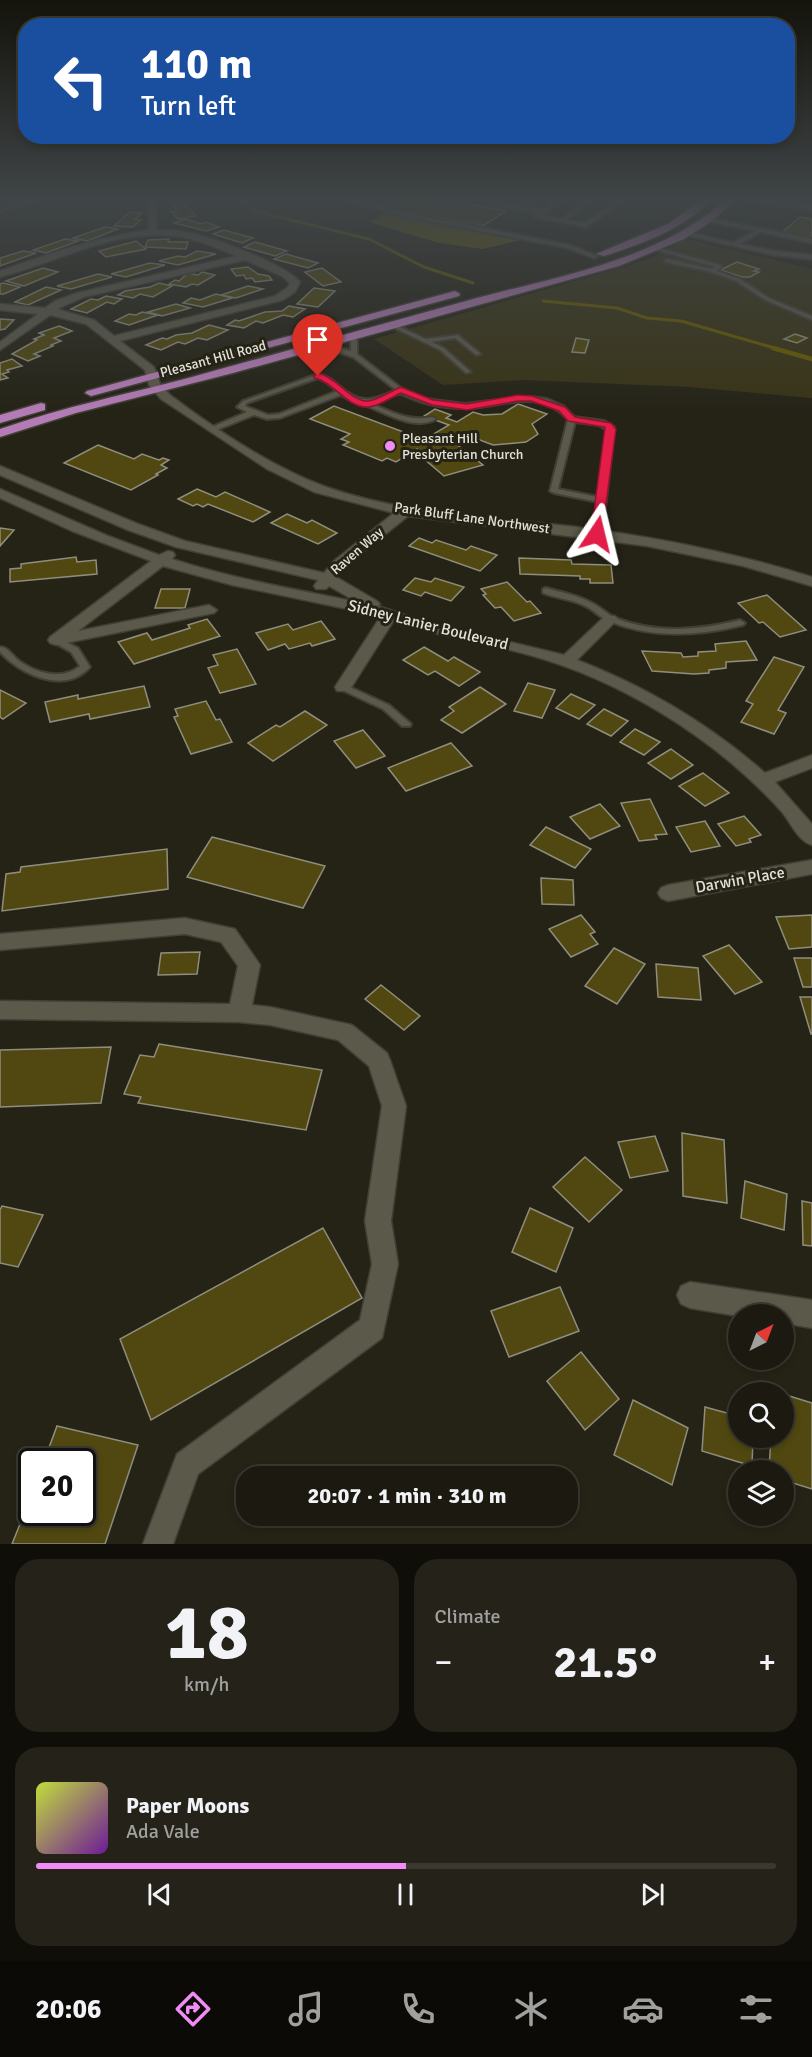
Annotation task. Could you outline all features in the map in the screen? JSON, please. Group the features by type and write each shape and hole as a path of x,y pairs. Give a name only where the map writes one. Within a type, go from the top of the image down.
{"highway":[{"name":"Pleasant Hill Road","path":"0,419 320,345 587,271"},
{"name":"Pleasant Hill Road","path":"0,433 154,383 465,291"}],"street":[{"path":"0,347 59,303 81,295 185,271"},
{"path":"114,339 279,298 291,290 295,282 278,271"},
{"path":"0,307 43,314 82,326 137,372 154,383"},
{"path":"0,312 66,314 90,322 150,369 154,383"},
{"name":"Park Bluff Lane Northwest","path":"154,383 212,429 278,469 318,489 365,503 437,516 597,534 687,549 767,567 812,582"},
{"path":"0,470 181,544 326,578 390,614 343,687"},
{"path":"4,498 37,486"},
{"name":"Sidney Lanier Boulevard","path":"4,498 161,561 213,576 390,614 421,625 485,638 567,661 674,712 727,749 764,780 799,818 812,838"},
{"name":"Raven Way","path":"313,598 326,578 339,564 407,510"},
{"path":"56,640 181,544"},
{"path":"56,640 209,610"},
{"path":"567,661 610,619"},
{"path":"764,780 812,761"},
{"name":"Darwin Place","path":"668,893 812,867"},
{"path":"0,942 185,926 228,935 249,965 238,1013"},
{"path":"0,1011 238,1013 270,1016 344,1032 379,1060 394,1106 378,1221 385,1264 372,1328 187,1464 158,1544"},
{"path":"690,1295 812,1314"}],"lane":[{"path":"713,271 738,280 767,299 812,318"},
{"path":"392,325 442,349 468,372"},
{"path":"354,336 354,355"},
{"path":"425,341 456,336 478,354"},
{"path":"320,345 354,355 401,390 432,402 467,407 518,398 532,399 562,409 572,419 601,423 611,429 597,534"},
{"path":"342,392 280,416 267,417 240,407 245,402 318,376 325,377 356,402 422,423 432,419"},
{"path":"369,405 401,390"},
{"path":"443,412 453,406"},
{"path":"212,429 254,412"},
{"path":"572,419 554,491 602,500"},
{"path":"546,591 584,602 610,619 660,633 711,630 740,623"},
{"path":"2,649 17,664 39,675 62,677 80,674 86,666 75,650 56,640"},
{"path":"343,687 386,707 406,724"}],"shaded area":[{"path":"610,271 812,271 812,398 690,387 524,380 443,385 374,339"}],"building":[{"path":"34,271 58,272 24,286 6,281"},
{"path":"121,271 145,271 126,277 111,274"},
{"path":"232,271 254,271 269,276 272,280 255,282 252,278 246,279 244,275 236,276"},
{"path":"326,271 341,282 323,286 305,272"},
{"path":"723,271 759,272 750,277"},
{"path":"202,272 215,275 198,285 192,284 186,287 169,284 175,280 179,281 188,273 198,275"},
{"path":"98,274 112,277 71,289 57,286"},
{"path":"159,283 172,286 153,297 140,294 133,298 118,295 125,291 150,287"},
{"path":"0,284 20,287 0,294"},
{"path":"248,286 263,289 236,298 221,295"},
{"path":"46,287 61,290 28,305 15,302"},
{"path":"314,288 335,291 318,307 297,304"},
{"path":"216,294 232,298 203,307 183,303 191,298 200,300"},
{"path":"106,296 122,299 114,304 107,302 87,313 71,309 91,299 98,300"},
{"path":"176,304 190,308 162,316 148,312"},
{"path":"289,306 305,309 293,317 283,315 263,323 256,321 244,328 227,325 235,320 239,321 265,312 282,311"},
{"path":"142,312 158,315 129,325 115,321 129,314 136,315"},
{"path":"0,319 14,320 5,329 0,330"},
{"path":"209,325 228,330 207,340 198,338 185,344 178,342 161,350 146,345 162,338 167,339 192,333"},
{"path":"59,326 72,331 54,338 61,341 34,354 40,356 28,361 12,354 44,335 39,333"},
{"path":"795,334 807,338 797,343 784,339"},
{"path":"576,338 589,340 585,353 572,352"},
{"path":"12,359 22,366 7,370 9,372 2,374 8,378 0,380 0,363"},
{"path":"518,404 547,414 532,424 538,434 526,442 493,445 467,435 455,443 483,465 444,476 423,458 430,454 417,449 396,462 387,458 382,461 343,445 349,442 341,439 350,434 310,419 334,406 406,433 427,438 449,425 424,416 435,409 451,415 446,418 457,422 473,412 483,415 502,414"},
{"path":"98,445 134,459 142,454 159,460 163,458 169,460 161,465 167,468 131,490 64,463"},
{"path":"197,489 216,497 225,492 270,512 253,522 208,504 203,507 197,504 193,506 178,499"},
{"path":"287,514 307,523 312,520 337,533 318,544 271,523"},
{"path":"0,528 14,530 0,546"},
{"path":"419,538 432,543 436,540 466,550 471,546 497,555 480,571 409,546"},
{"path":"76,557 77,562 96,560 97,574 10,582 10,569 21,568 21,564"},
{"path":"519,558 571,560 572,564 611,565 613,583 590,583 590,579 580,579 580,576 520,574"},
{"path":"415,578 431,582 435,578 464,587 451,601 425,592 421,596 403,590"},
{"path":"507,582 541,613 514,621 501,607 495,608 483,595 486,594 481,589"},
{"path":"161,589 190,589 185,608 155,608"},
{"path":"767,595 806,630 780,637 763,622 759,623 738,603"},
{"path":"207,619 220,636 134,664 118,642 147,633 152,640 190,628 188,625"},
{"path":"321,621 335,639 312,646 310,643 289,649 285,644 268,650 256,633 288,624 293,630"},
{"path":"746,641 757,660 726,662 726,668 709,670 709,673 652,671 642,651 681,653 683,657 698,656 698,652 716,651 715,644"},
{"path":"424,647 448,661 454,657 480,672 459,686 435,671 428,675 403,660"},
{"path":"237,649 256,684 220,693 208,668 218,665 213,655"},
{"path":"774,657 804,667 778,710 786,713 774,734 741,722 753,704 746,701"},
{"path":"528,683 555,690 542,718 514,711"},
{"path":"144,686 150,707 90,719 89,714 50,722 45,702 78,695 78,699"},
{"path":"480,687 506,704 462,733 441,720 454,711 449,707"},
{"path":"0,690 26,703 3,719 0,717"},
{"path":"571,694 595,705 579,719 556,708"},
{"path":"206,701 216,720 220,719 232,742 191,754 174,717 178,716 175,709"},
{"path":"604,709 628,721 611,736 587,724"},
{"path":"305,711 327,725 273,761 248,743 276,725 280,727"},
{"path":"635,729 660,742 644,755 620,742"},
{"path":"363,730 385,756 356,768 334,741"},
{"path":"451,743 472,766 406,791 388,768"},
{"path":"671,749 693,765 671,779 648,763"},
{"path":"703,773 729,793 705,806 679,786"},
{"path":"650,799 667,834 655,835 657,839 639,841 621,803"},
{"path":"600,804 620,826 590,839 570,817"},
{"path":"744,816 761,835 749,839 751,842 736,846 718,824"},
{"path":"705,821 720,846 691,852 676,827"},
{"path":"546,827 591,849 575,868 530,845"},
{"path":"212,837 325,866 303,908 187,877"},
{"path":"167,849 168,889 2,911 6,874 20,872 21,867"},
{"path":"541,878 573,880 574,905 542,904"},
{"path":"581,915 595,932 590,934 598,944 571,957 549,929"},
{"path":"812,915 812,947 789,949 776,917"},
{"path":"729,945 762,982 735,994 703,956"},
{"path":"614,948 645,964 617,1004 585,986"},
{"path":"200,952 197,974 158,975 161,953"},
{"path":"794,958 812,958 812,987 803,987"},
{"path":"656,964 698,968 701,1000 658,997"},
{"path":"381,985 420,1016 404,1030 365,999"},
{"path":"800,997 812,997 812,1034 811,1034"},
{"path":"159,1044 322,1070 306,1130 138,1103 141,1097 124,1094 140,1055 154,1057"},
{"path":"111,1047 101,1103 0,1107 0,1050"},
{"path":"682,1133 724,1140 727,1203 683,1196"},
{"path":"655,1136 668,1171 630,1178 618,1142"},
{"path":"585,1157 622,1190 589,1222 553,1187"},
{"path":"745,1181 787,1194 784,1230 741,1218"},
{"path":"802,1201 812,1203 812,1246 803,1245"},
{"path":"2,1206 43,1215 18,1267 0,1263 0,1210"},
{"path":"530,1208 573,1228 556,1272 512,1252"},
{"path":"323,1228 362,1298 151,1420 120,1339"},
{"path":"560,1287 579,1331 509,1357 491,1311"},
{"path":"581,1352 619,1399 585,1430 547,1381"},
{"path":"794,1397 812,1403 812,1489 794,1483 794,1460 770,1460 770,1448 794,1448"},
{"path":"633,1400 688,1428 672,1485 614,1455"},
{"path":"705,1407 728,1413 728,1448 753,1448 752,1460 732,1460 702,1451"},
{"path":"57,1426 138,1445 105,1544 12,1544 19,1526 96,1526 96,1448 49,1448"}],"waterway":[{"path":"436,271 473,283"},
{"path":"543,301 617,308 647,318 681,321 778,349"},
{"path":"773,348 812,359"}],"place":[{"name":"Pleasant Hill Presbyterian Church","path":"390,446"}],"route":[{"path":"318,376 325,377 356,402 369,405 401,390 416,398 467,407 506,399 532,399 562,409 572,419 608,425 611,429 597,534"}]}
